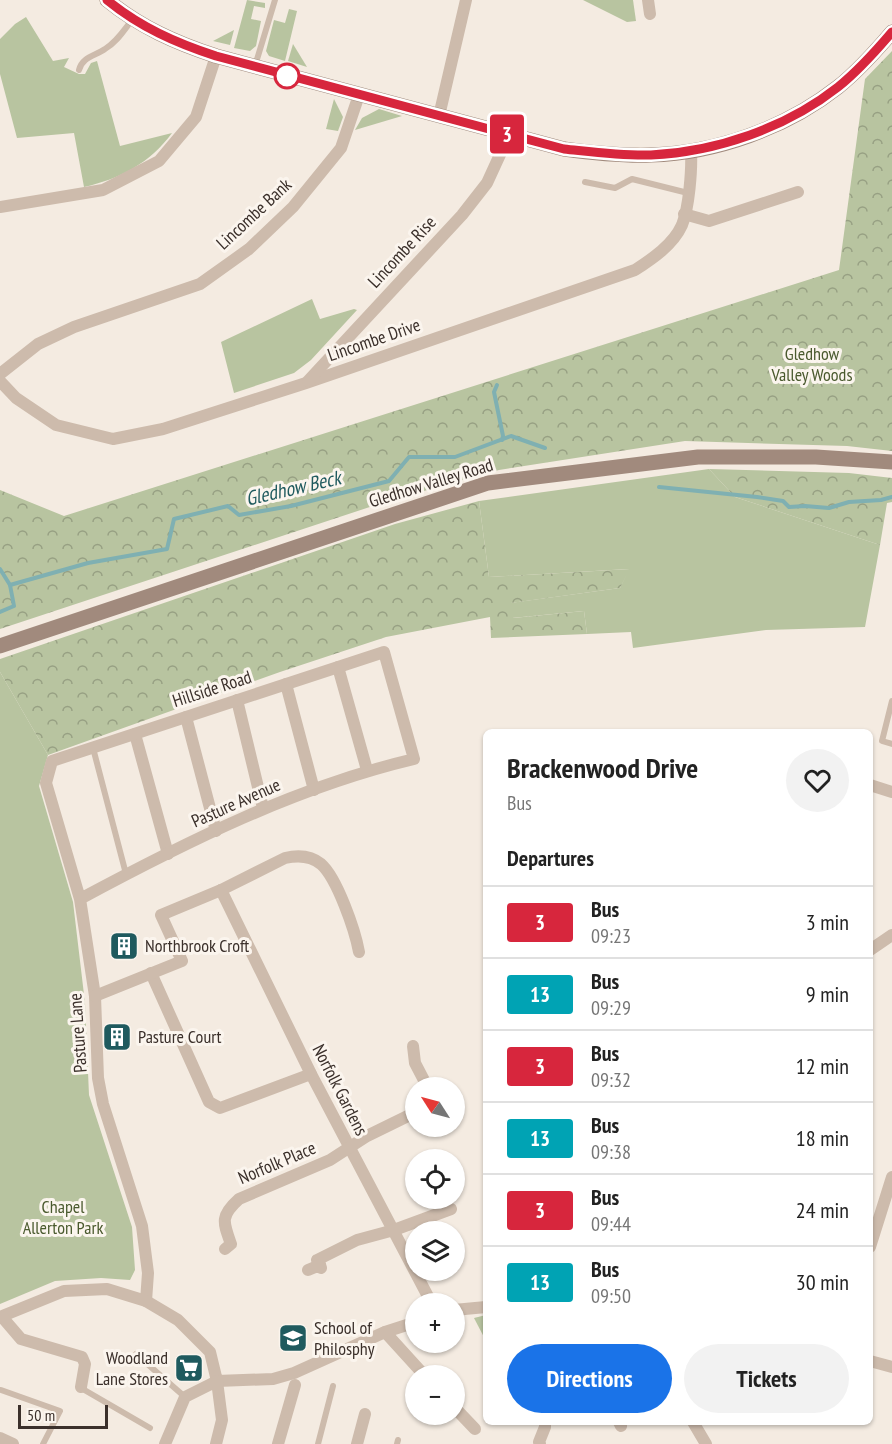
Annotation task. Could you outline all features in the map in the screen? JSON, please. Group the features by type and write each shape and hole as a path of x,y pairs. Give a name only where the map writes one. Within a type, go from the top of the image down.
{"street":[{"path":"107,0 133,19 177,43 216,56 564,149 610,155 691,152 731,142 772,126 837,88 871,57 892,32"},
{"path":"439,116 466,0"},
{"path":"648,0 650,15"},
{"path":"0,207 103,190 159,161 196,117 216,56"},
{"name":"Lincombe Bank","path":"0,374 38,344 74,327 200,284 249,249 293,207 341,148 359,95"},
{"name":"Lincombe Rise","path":"306,383 462,215 487,183 509,135"},
{"name":"Lincombe Drive","path":"0,381 16,398 56,424 113,439 164,429 306,383 635,270 660,254 682,226 692,165 691,152"},
{"path":"684,214 709,221 798,192"},
{"name":"Gledhow Valley Road","path":"0,646 488,483 698,458 816,458 892,462"},
{"name":"Hillside Road","path":"52,761 384,652 414,759"},
{"path":"338,667 367,770"},
{"path":"286,684 314,790"},
{"path":"237,700 263,808"},
{"path":"186,717 216,831"},
{"path":"135,734 168,854"},
{"name":"Pasture Avenue","path":"80,899 126,874 263,808 367,770 414,759"},
{"name":"Pasture Lane","path":"52,761 46,783 80,899 95,996 99,1078 103,1104 142,1226 148,1273 146,1301"},
{"path":"873,786 892,792"},
{"path":"95,996 182,961 161,915 221,890 285,858 297,855 319,862 327,871 356,932 360,952"},
{"name":"Norfolk Gardens","path":"221,890 310,1074 426,1293"},
{"path":"873,948 892,935"},
{"path":"152,973 209,1102 220,1108 310,1074"},
{"path":"413,1046 416,1063 423,1077"},
{"path":"350,1148 367,1136 405,1117"},
{"name":"Norfolk Place","path":"225,1249 231,1244 223,1224 227,1210 239,1199 330,1160 350,1148"},
{"path":"873,1237 892,1177"},
{"path":"308,1270 320,1266 317,1260 357,1240 394,1230 451,1209"},
{"path":"81,1388 85,1364 82,1357 21,1339 1,1317 64,1291 107,1289 146,1301 178,1320 210,1352 217,1381 222,1420 216,1444"},
{"path":"465,1309 483,1307"},
{"path":"165,1444 184,1397 217,1381 273,1379 294,1373 385,1332 405,1326"},
{"path":"385,1332 415,1365"},
{"path":"873,1362 892,1367"},
{"path":"279,1444 295,1385"},
{"path":"357,1444 365,1414"},
{"path":"465,1419 475,1429"},
{"path":"540,1444 538,1442 546,1425"},
{"path":"695,1425 706,1444"},
{"path":"0,1438 13,1444"}],"lane":[{"path":"255,67 274,0"},
{"path":"79,70 81,63 86,59 114,43 133,19"},
{"path":"585,182 615,188 632,179 688,193"},
{"path":"892,701 882,741 892,744"},
{"path":"93,748 126,874"},
{"path":"136,1354 184,1397"},
{"path":"318,1444 333,1386"},
{"path":"81,1388 150,1428"},
{"path":"0,1390 60,1412 43,1444"}],"green space":[{"path":"247,0 265,3 265,8 254,6 251,19 261,21 256,46 250,51 234,48"},
{"path":"583,0 633,0 636,21 627,22"},
{"path":"289,9 297,11 285,61 269,56 266,51 274,20 285,23"},
{"path":"26,17 53,61 69,58 64,67 79,74 85,74 91,63 97,61 120,146 172,133 163,144 144,161 122,174 84,187 74,133 17,138 0,74 0,39"},
{"path":"234,30 230,45 213,41"},
{"path":"293,44 307,67 288,61"},
{"name":"Gledhow Valley Woods","path":"892,51 892,451 847,446 685,441 499,470 391,500 0,629 0,490 64,516 839,270 865,79"},
{"path":"334,99 343,117 338,131 326,129"},
{"path":"379,109 402,116 355,130 362,118"},
{"path":"312,299 320,319 357,310 311,360 294,373 234,393 221,342"},
{"path":"709,469 735,497 880,545 865,627 766,630 633,648 631,632 587,634 584,611 512,618 510,603 620,588 629,569 489,577 479,501"},
{"path":"709,469 849,473 892,478 892,502 887,503 880,545 735,497"},
{"path":"479,501 489,577 630,569 620,588 511,603 513,618 584,611 587,634 491,638 490,617 386,637 280,672 48,755 0,672 0,659 395,524"},
{"name":"Chapel Allerton Park","path":"0,672 48,755 39,786 73,902 85,1003 89,1095 132,1227 135,1270 130,1280 101,1278 55,1281 0,1304"},
{"path":"483,1316 483,1335 474,1318"}],"waterway":[{"path":"497,385 494,392 502,440"},
{"name":"Gledhow Beck","path":"0,569 10,585 88,563 167,549 174,519 228,506 239,515 291,506 389,481 409,457 455,457 511,436 545,448"},
{"name":"Gledhow Beck","path":"659,487 757,497 783,501 789,507 829,508 849,502 892,497"},
{"path":"0,612 14,606 10,585"}],"bus line":[{"name":"3","path":"107,0 153,31 177,43 216,56 564,149 610,155 691,152 731,142 772,126 837,88 871,57 892,32"}],"place":[{"name":"Northbrook Croft","path":"124,946"},
{"name":"Pasture Court","path":"117,1037"},
{"name":"School of Philosphy","path":"293,1338"},
{"name":"Woodland Lane Stores","path":"189,1368"}]}
